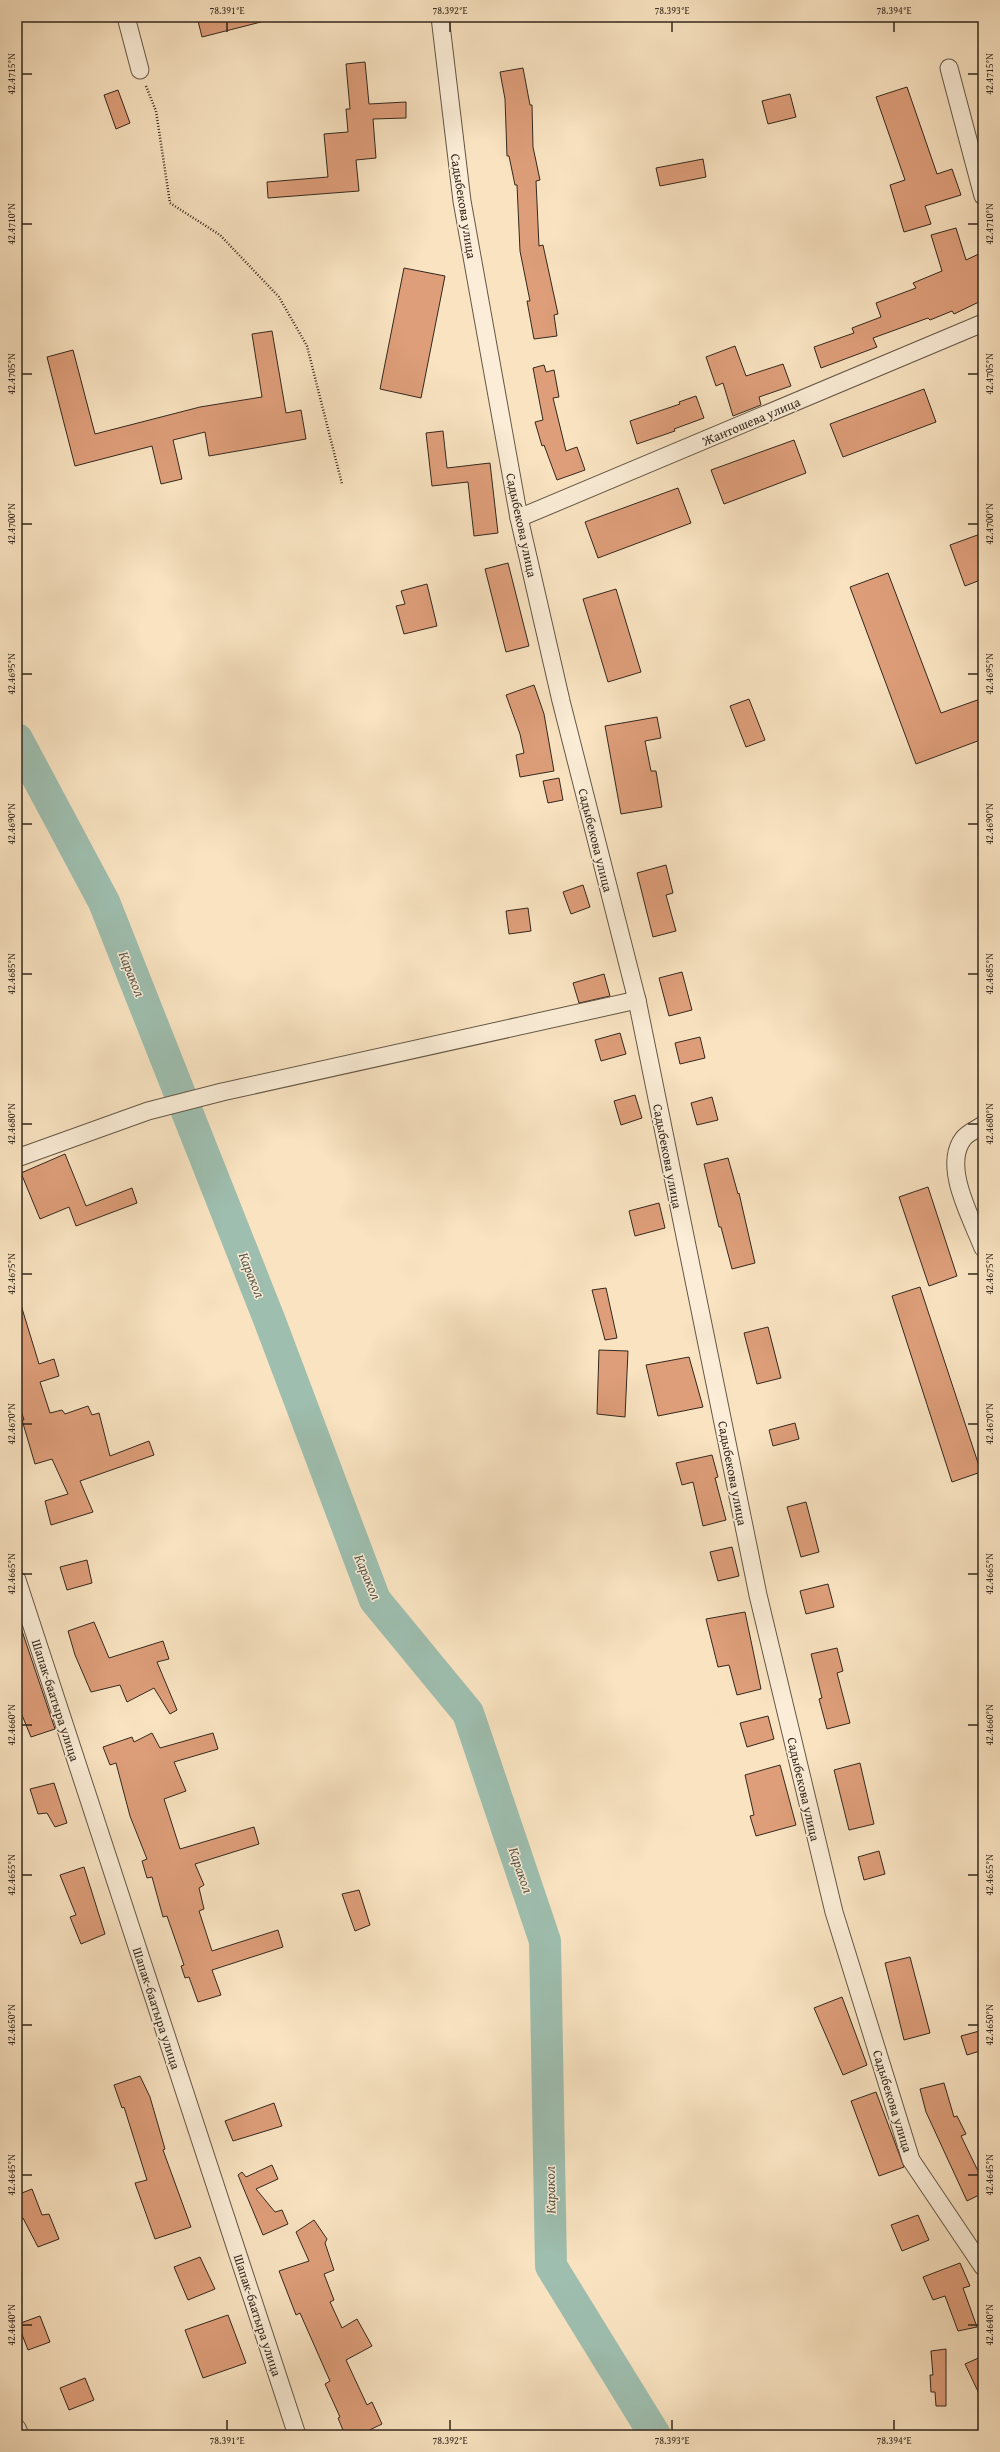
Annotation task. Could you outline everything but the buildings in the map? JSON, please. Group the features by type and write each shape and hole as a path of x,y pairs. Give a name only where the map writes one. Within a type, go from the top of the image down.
{"street":[{"path":"126,17 140,70"},
{"name":"Садыбекова улица","path":"440,17 462,201 519,518 561,701 637,1000 758,1595 834,1912 911,2160 983,2267"},
{"path":"949,68 983,196"},
{"name":"Жантошева улица","path":"519,518 983,323"},
{"path":"17,1158 148,1111 222,1092 637,1000"},
{"path":"983,1125 963,1139 956,1157 956,1178 983,1248"},
{"name":"Шапак-баатыра улица","path":"17,1580 297,2435"},
{"path":"17,2428 20,2435"}],"path":[{"path":"140,70 156,111 170,203 220,235 279,297 307,346 342,484"}],"waterway":[{"name":"Каракол","path":"17,739 104,902 269,1319 375,1600 468,1713 545,1941 551,2266 655,2435"}]}
